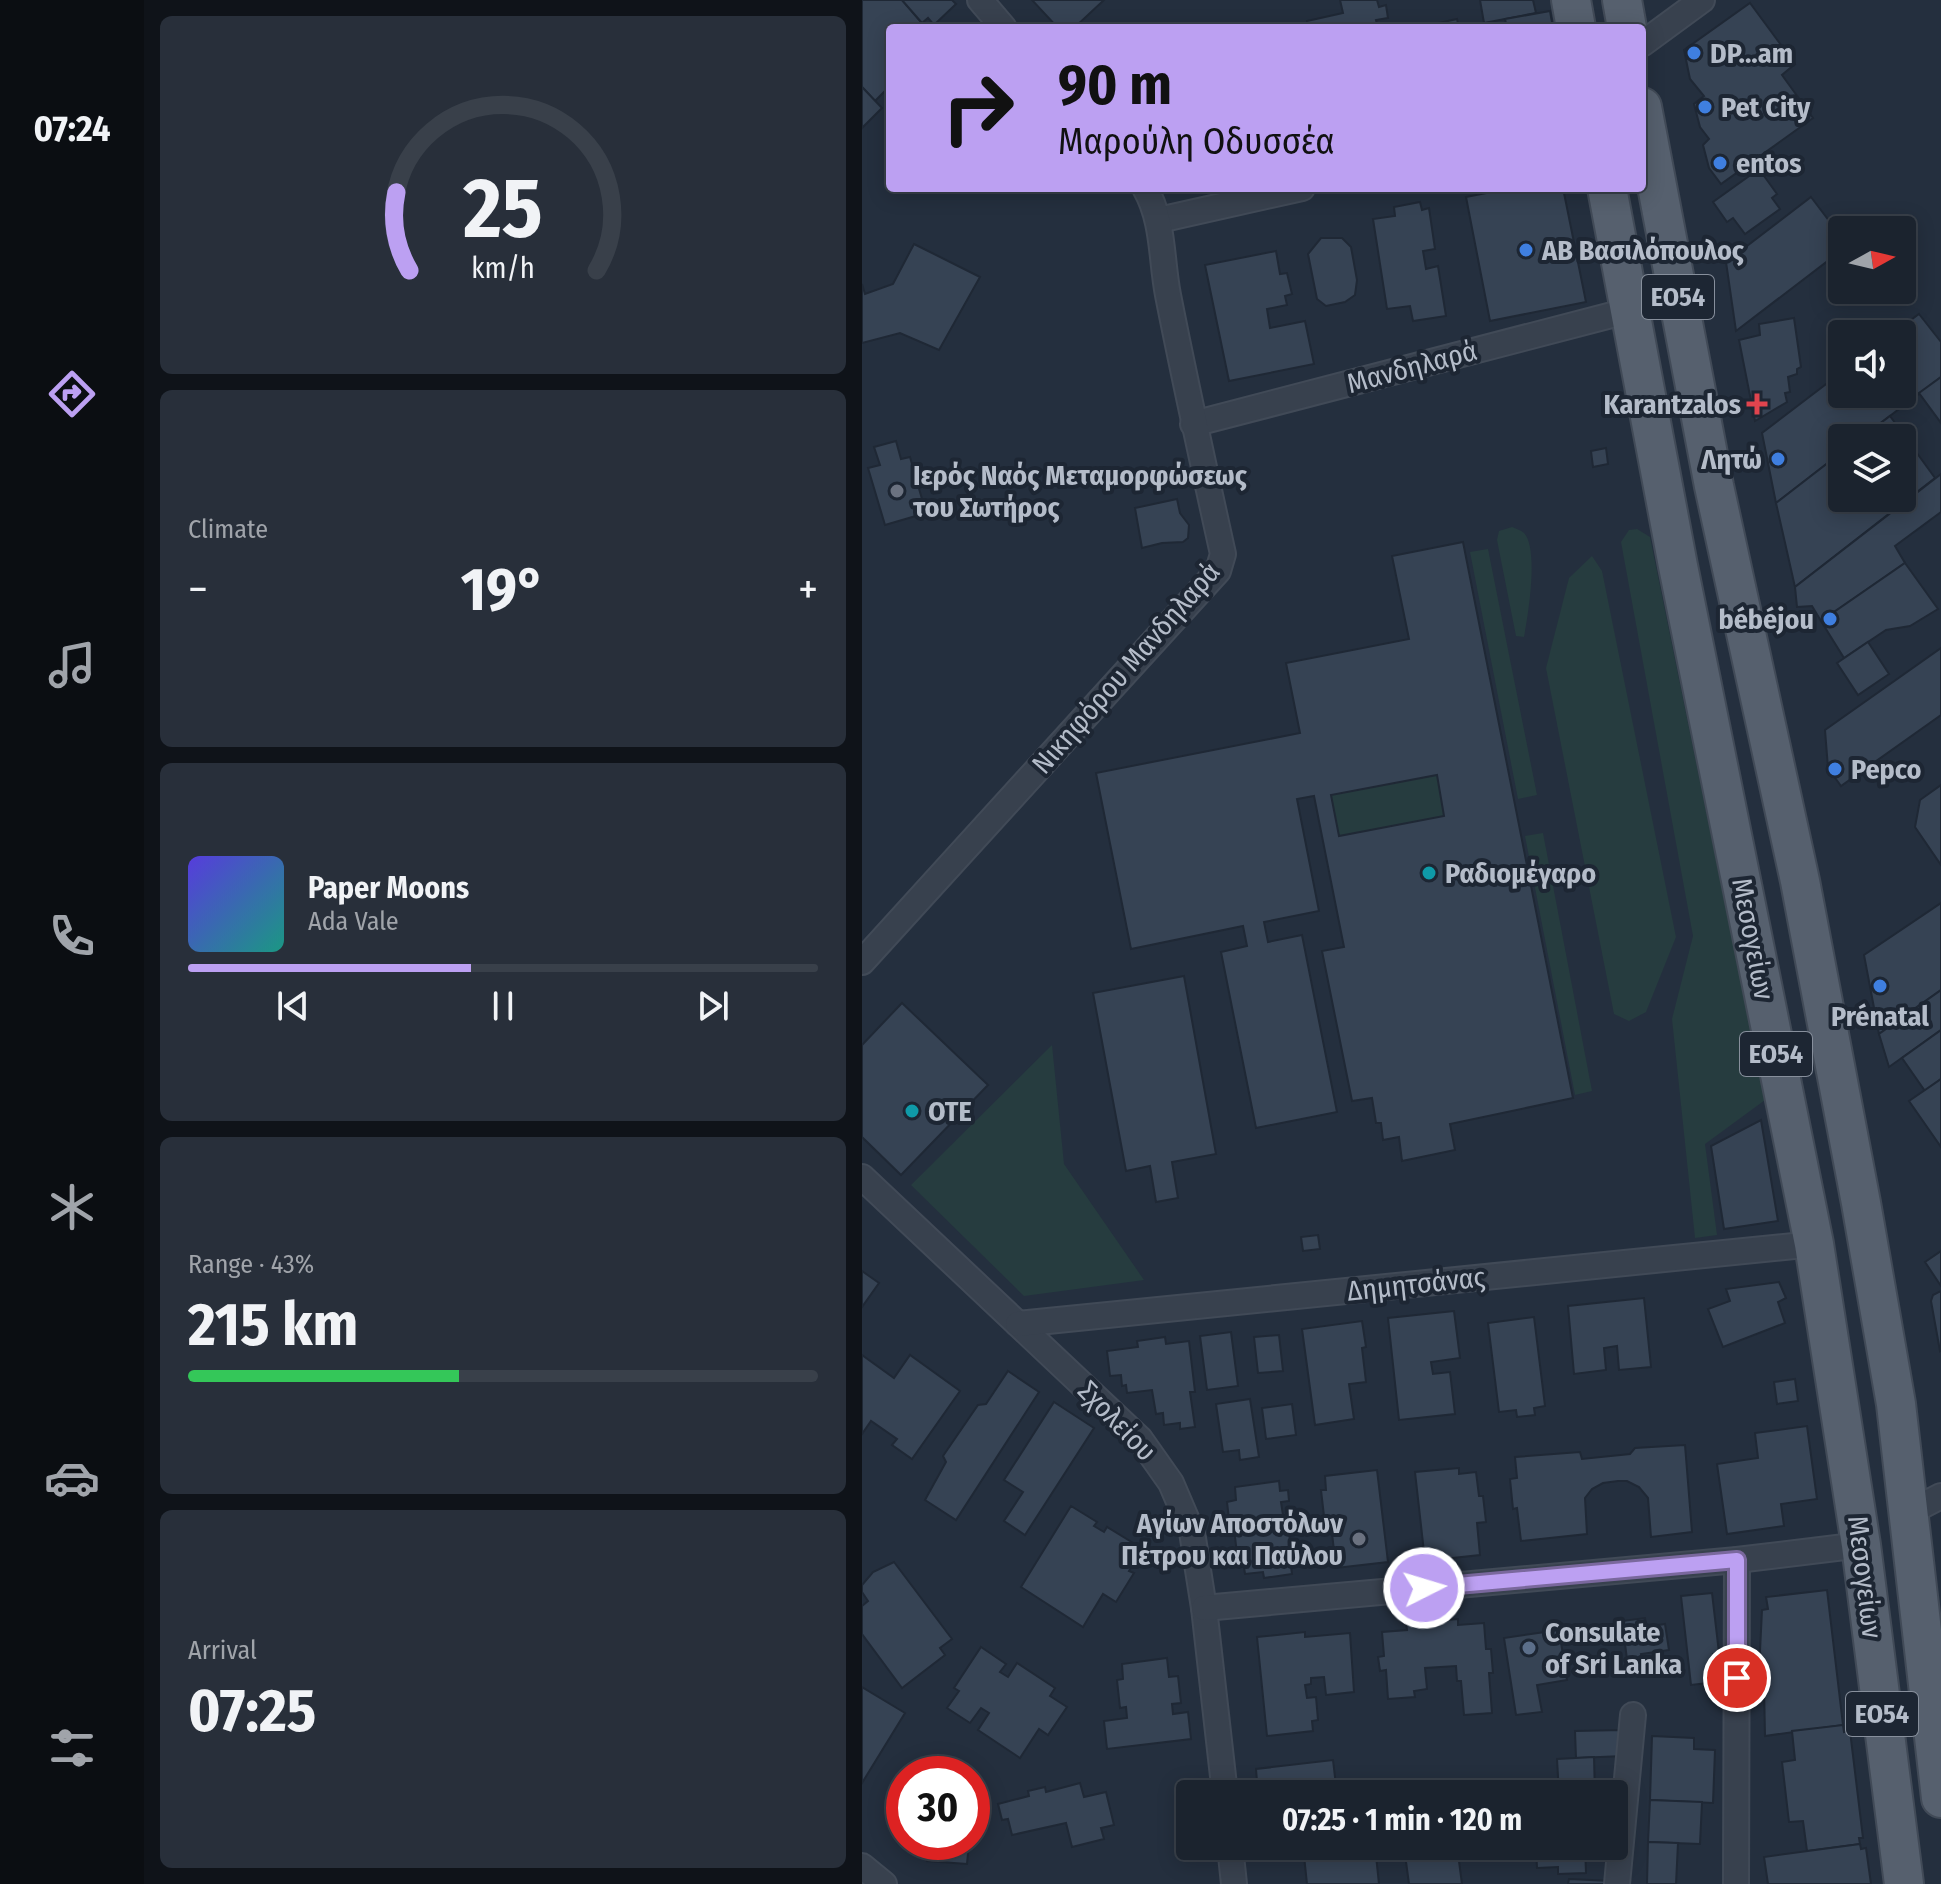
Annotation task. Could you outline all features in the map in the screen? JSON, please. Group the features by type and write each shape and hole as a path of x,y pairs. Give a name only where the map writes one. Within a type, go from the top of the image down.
{"main road":[{"path":"1571,0 1575,24"},
{"path":"1622,0 1626,24"},
{"name":"Μεσογείων","path":"1646,128 1714,486 1803,896 1893,1389 1925,1505 1941,1798"},
{"name":"Μεσογείων","path":"1608,192 1678,566 1814,1244 1861,1545 1904,1884"}],"street":[{"path":"980,0 1001,24"},
{"path":"1646,41 1702,0"},
{"name":"Νικηφόρου Μανδηλαρά","path":"862,962 1218,571 1223,554 1163,271 1159,220 1147,192"},
{"path":"1159,220 1284,192"},
{"name":"Μανδηλαρά","path":"1193,424 1631,310"},
{"name":"Σχολείου","path":"862,1177 1140,1439 1157,1461 1183,1506 1192,1532 1223,1780"},
{"name":"Δημητσάνας","path":"1018,1324 1814,1244"},
{"path":"1204,1608 1737,1560 1861,1545"},
{"path":"1736,1884 1737,1560"},
{"path":"1617,1884 1633,1715"},
{"path":"1231,1860 1234,1884"},
{"path":"862,1866 884,1884"}],"green space":[{"path":"1512,527 1524,533 1531,553 1531,583 1524,637 1516,636 1497,540 1499,531"},
{"path":"1637,529 1650,537 1765,1100 1705,1144 1717,1235 1695,1238 1672,1019 1693,936 1621,542 1629,530"},
{"path":"1488,549 1537,795 1518,799 1470,552"},
{"path":"1592,556 1602,571 1676,937 1646,1012 1629,1021 1614,1014 1546,668 1569,578"},
{"path":"1437,775 1444,816 1339,836 1331,795"},
{"path":"1543,833 1592,1091 1575,1095 1525,836"},
{"path":"1052,1045 1064,1164 1144,1280 1024,1296 911,1185"}],"building":[{"path":"862,0 902,0 922,23 886,24 886,90 875,101 862,87"},
{"path":"902,0 952,0 956,4 935,24 928,18 922,23"},
{"path":"1032,0 1104,0 1078,24 1054,24"},
{"path":"1340,0 1377,0 1379,7 1386,5 1388,18 1376,20 1377,24 1308,24 1307,21 1343,13"},
{"path":"1480,0 1533,0 1536,13 1484,23"},
{"path":"1750,3 1795,64 1782,75 1813,118 1721,184 1709,168 1703,145 1709,139 1700,127 1694,104 1704,96 1690,79 1684,50"},
{"path":"1550,11 1552,24 1506,24 1505,19"},
{"path":"1457,19 1458,24 1434,24"},
{"path":"862,87 882,108 862,128"},
{"path":"1759,169 1777,194 1772,198 1780,209 1745,234 1733,218 1727,222 1713,202"},
{"name":"ΑΒ Βασιλόπουλος","path":"1492,192 1564,192 1586,302 1490,321 1466,197"},
{"path":"1811,197 1828,219 1828,261 1736,331 1726,262"},
{"path":"1420,202 1422,210 1429,208 1435,249 1423,251 1426,269 1438,266 1446,316 1413,321 1410,306 1387,309 1373,219 1395,216 1394,207"},
{"path":"1321,238 1342,238 1351,247 1357,280 1355,295 1345,302 1326,306 1317,299 1308,254"},
{"path":"914,244 980,277 939,350 900,333 862,343 862,284 865,294 893,284"},
{"path":"1276,251 1280,274 1287,273 1292,294 1285,296 1287,305 1267,309 1270,328 1305,321 1314,364 1229,381 1205,265"},
{"path":"1919,314 1941,342 1941,377 1916,396 1916,320 1911,320"},
{"path":"1794,318 1801,367 1797,369 1797,374 1788,377 1790,392 1785,393 1787,402 1755,421 1739,340 1760,335 1759,324"},
{"path":"1941,377 1941,423 1919,393"},
{"path":"1828,383 1828,408 1900,408 1879,424 1828,424 1828,463 1776,503 1762,433"},
{"path":"1890,416 1896,424 1879,424"},
{"name":"Ιερός Ναός Μεταμορφώσεως του Σωτήρος","path":"896,441 901,459 910,457 926,513 885,525 868,468 880,465 874,447"},
{"path":"1606,448 1608,464 1593,467 1591,451"},
{"path":"1916,452 1935,478 1916,493"},
{"path":"1828,463 1828,512 1891,512 1795,587 1776,503"},
{"path":"1941,474 1941,512 1895,546 1905,563 1821,621 1812,606 1797,607 1795,587 1892,512 1916,512 1916,493"},
{"path":"1177,499 1180,513 1189,525 1188,538 1183,542 1142,548 1135,508"},
{"name":"Ραδιομέγαρο","path":"1463,542 1573,1098 1450,1124 1455,1150 1402,1161 1399,1137 1383,1140 1381,1123 1376,1123 1372,1098 1352,1101 1322,951 1344,947 1314,796 1297,799 1319,911 1264,922 1268,942 1302,935 1337,1112 1256,1128 1221,952 1247,946 1243,926 1131,949 1096,773 1300,733 1286,663 1409,639 1392,556","holes":["1437,775 1444,816 1339,836 1331,795"]},
{"path":"1905,563 1938,609 1910,626 1886,630 1844,658 1821,621"},
{"path":"1868,642 1889,674 1858,695 1837,663"},
{"path":"1941,648 1941,715 1841,786 1828,768 1825,730"},
{"path":"1941,785 1941,865 1915,827 1920,800"},
{"path":"1941,903 1941,990 1879,1034 1864,955"},
{"path":"1184,976 1216,1154 1172,1162 1178,1198 1156,1202 1150,1166 1126,1171 1093,993"},
{"path":"1941,990 1941,1030 1889,1067 1879,1034"},
{"name":"ΟΤΕ","path":"902,1003 988,1085 901,1175 862,1137 862,1045"},
{"path":"1941,1030 1941,1079 1925,1091 1902,1058"},
{"path":"1941,1079 1941,1147 1909,1101"},
{"path":"1761,1120 1778,1221 1724,1229 1711,1146"},
{"path":"1318,1235 1320,1249 1303,1251 1301,1237"},
{"path":"1941,1251 1941,1286 1925,1262"},
{"path":"862,1271 879,1283 862,1307"},
{"path":"1779,1282 1786,1298 1778,1302 1785,1323 1723,1347 1708,1309 1730,1301 1726,1289"},
{"path":"1941,1291 1940,1351 1931,1301 1933,1295"},
{"path":"1644,1298 1651,1367 1619,1370 1617,1346 1604,1348 1606,1370 1574,1374 1568,1306"},
{"path":"1454,1311 1460,1358 1431,1362 1433,1374 1450,1372 1455,1414 1399,1420 1388,1318"},
{"path":"1534,1317 1545,1406 1534,1408 1535,1415 1517,1417 1516,1410 1499,1412 1488,1323"},
{"path":"1362,1321 1366,1382 1349,1384 1354,1419 1315,1425 1302,1329"},
{"path":"1231,1332 1238,1386 1207,1390 1200,1336"},
{"path":"1279,1335 1283,1371 1258,1373 1254,1337"},
{"path":"1165,1337 1166,1344 1189,1341 1195,1392 1190,1392 1195,1427 1180,1429 1180,1423 1164,1425 1163,1413 1156,1414 1152,1390 1127,1393 1126,1385 1122,1386 1121,1375 1110,1376 1107,1351 1138,1347 1137,1341"},
{"path":"862,1355 894,1378 910,1355 960,1391 912,1459 892,1445 897,1439 871,1421 862,1434"},
{"path":"1008,1371 1039,1392 956,1520 925,1500 946,1462 943,1456 978,1405 986,1404"},
{"path":"1795,1379 1798,1401 1777,1404 1774,1382"},
{"path":"1250,1399 1259,1457 1240,1460 1239,1450 1223,1452 1216,1404"},
{"path":"1054,1402 1094,1428 1025,1535 1004,1521 1023,1492 1004,1480"},
{"path":"1292,1404 1296,1435 1266,1439 1262,1408"},
{"path":"1807,1426 1817,1499 1781,1504 1784,1526 1727,1534 1717,1464 1758,1458 1755,1433"},
{"path":"1685,1445 1692,1532 1651,1537 1648,1498 1639,1487 1627,1481 1618,1481 1603,1483 1592,1489 1585,1498 1587,1534 1521,1541 1510,1479 1517,1478 1515,1457 1580,1452 1582,1459 1630,1454 1635,1448"},
{"path":"1459,1468 1459,1474 1476,1472 1479,1496 1483,1496 1486,1522 1477,1523 1480,1555 1425,1561 1415,1472"},
{"name":"Αγίων Αποστόλων Πέτρου και Παύλου","path":"1377,1470 1388,1562 1336,1568 1330,1516 1324,1516 1321,1490 1326,1490 1325,1476"},
{"path":"1279,1481 1280,1491 1288,1490 1289,1501 1281,1502 1283,1515 1287,1515 1290,1541 1295,1540 1296,1550 1289,1551 1292,1574 1264,1578 1263,1572 1245,1574 1242,1553 1237,1554 1234,1528 1230,1528 1227,1502 1236,1500 1235,1487"},
{"path":"1071,1506 1097,1522 1094,1526 1104,1532 1107,1527 1143,1549 1129,1571 1134,1573 1116,1602 1103,1594 1083,1627 1021,1587"},
{"path":"894,1562 952,1639 940,1648 945,1655 902,1688 862,1634 862,1606 868,1601 862,1592 862,1585 873,1572"},
{"path":"1827,1590 1843,1725 1765,1736 1760,1651 1762,1610 1768,1609 1766,1597"},
{"path":"1712,1593 1719,1653 1713,1654 1716,1682 1691,1685 1681,1596"},
{"path":"1645,1618 1646,1627 1665,1624 1669,1650 1641,1654 1643,1664 1628,1667 1622,1621"},
{"path":"1458,1619 1458,1625 1484,1623 1486,1649 1491,1649 1492,1713 1464,1715 1461,1681 1457,1681 1456,1666 1425,1668 1427,1689 1414,1691 1415,1697 1388,1699 1386,1670 1380,1671 1378,1657 1384,1656 1382,1632 1407,1630 1406,1623"},
{"path":"1559,1630 1567,1680 1537,1685 1542,1712 1516,1715 1504,1638"},
{"path":"1305,1632 1305,1637 1350,1633 1354,1692 1326,1695 1324,1677 1311,1678 1311,1684 1305,1685 1307,1698 1316,1697 1318,1720 1312,1721 1313,1731 1267,1736 1257,1637"},
{"path":"981,1647 1006,1664 1000,1672 1008,1677 1017,1663 1055,1688 1050,1696 1067,1707 1048,1735 1039,1729 1020,1758 978,1730 989,1713 981,1708 970,1723 947,1708 959,1691 954,1688"},
{"path":"1167,1658 1169,1677 1178,1676 1181,1703 1172,1704 1173,1714 1188,1712 1191,1739 1107,1749 1104,1721 1127,1718 1126,1707 1120,1708 1117,1680 1123,1679 1122,1664"},
{"path":"862,1687 905,1713 862,1783"},
{"path":"1843,1725 1844,1732 1850,1731 1863,1838 1859,1838 1860,1844 1807,1851 1803,1821 1789,1822 1782,1762 1795,1760 1792,1731"},
{"path":"1622,1730 1624,1756 1576,1758 1575,1731"},
{"path":"1652,1736 1694,1738 1694,1749 1715,1750 1713,1803 1650,1800"},
{"path":"1594,1757 1595,1780 1558,1780 1557,1759"},
{"path":"1333,1760 1335,1780 1257,1780 1256,1769"},
{"path":"1080,1783 1084,1797 1106,1792 1114,1825 1101,1828 1104,1839 1072,1847 1066,1823 1012,1835 1008,1819 1002,1820 998,1804 1029,1796 1028,1791 1045,1787 1046,1792"},
{"path":"1650,1800 1702,1802 1700,1844 1648,1842"},
{"path":"1648,1842 1678,1843 1676,1884 1647,1884"},
{"path":"1860,1844 1861,1849 1866,1848 1871,1884 1768,1884 1764,1857"},
{"path":"927,1860 967,1860 967,1864"},
{"path":"1304,1860 1376,1860 1379,1884 1307,1884"},
{"path":"1406,1860 1459,1860 1462,1884 1409,1884"},
{"path":"1537,1860 1586,1860 1586,1873 1558,1874 1558,1867 1537,1868"},
{"path":"1569,1879 1611,1881 1610,1884 1568,1884"}],"place":[{"name":"DP...am","path":"1694,53"},
{"name":"Pet City","path":"1705,107"},
{"name":"entos","path":"1720,163"},
{"name":"ΑΒ Βασιλόπουλος","path":"1526,250"},
{"name":"Karantzalos","path":"1757,404"},
{"name":"Λητώ","path":"1778,459"},
{"name":"Ιερός Ναός Μεταμορφώσεως του Σωτήρος","path":"897,491"},
{"name":"bébéjou","path":"1830,619"},
{"name":"Pepco","path":"1835,769"},
{"name":"Ραδιομέγαρο","path":"1429,873"},
{"name":"Prénatal","path":"1880,986"},
{"name":"ΟΤΕ","path":"912,1111"},
{"name":"Αγίων Αποστόλων Πέτρου και Παύλου","path":"1359,1539"},
{"name":"Consulate of Sri Lanka","path":"1529,1648"}],"route":[{"path":"1424,1588 1737,1560 1737,1678"}]}
